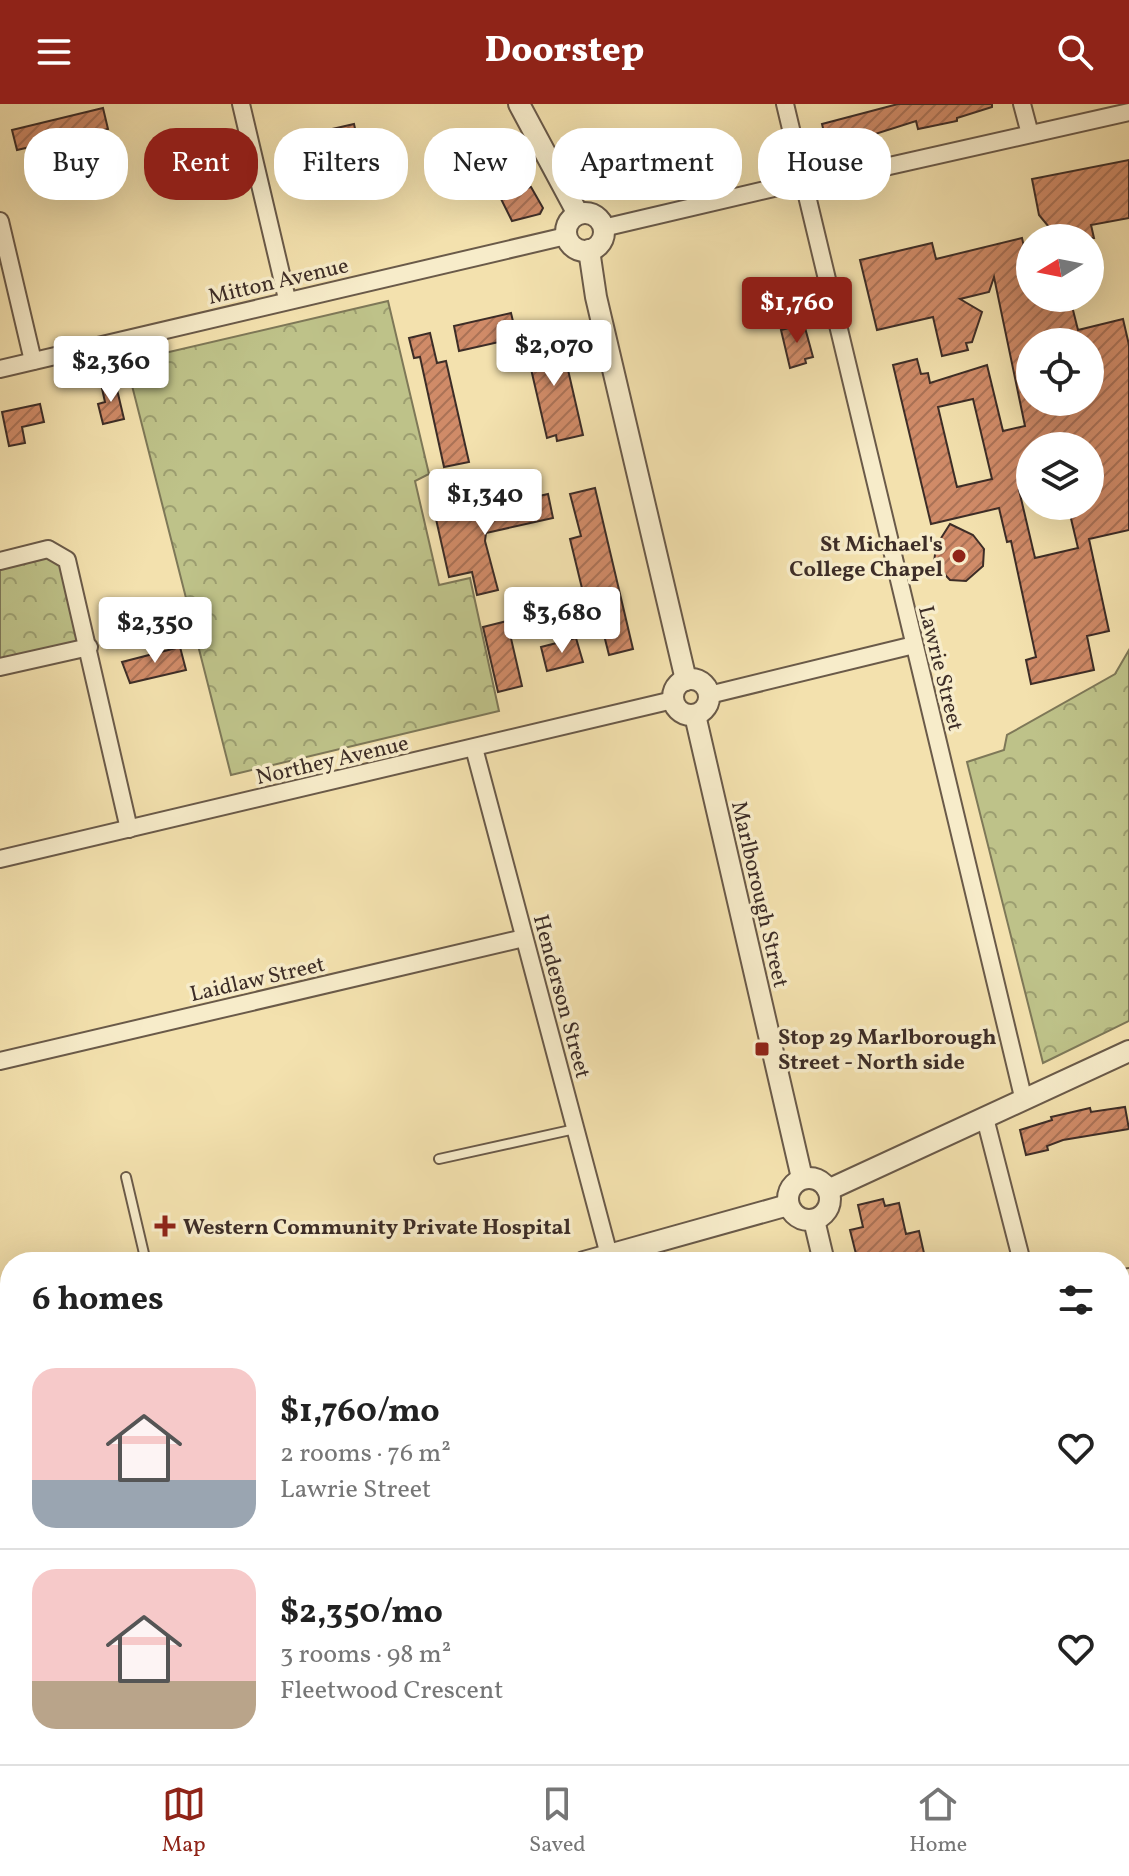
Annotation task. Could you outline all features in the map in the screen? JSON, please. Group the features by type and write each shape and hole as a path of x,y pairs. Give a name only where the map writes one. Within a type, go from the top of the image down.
{"street":[{"path":"241,104 287,299"},
{"path":"519,104 578,214"},
{"name":"Lawrie Street","path":"785,104 791,128"},
{"path":"1022,104 1030,134"},
{"path":"891,166 1129,112"},
{"path":"603,228 758,192"},
{"name":"Lawrie Street","path":"809,200 1024,1101"},
{"path":"578,214 591,214 603,228 600,243 589,250 574,247 566,236 570,221 578,214"},
{"path":"0,221 33,361"},
{"name":"Mitton Avenue","path":"0,369 287,299 566,236"},
{"path":"589,250 596,297 686,680"},
{"path":"0,561 48,549 67,560 129,829"},
{"path":"709,695 914,645"},
{"path":"0,667 89,647"},
{"path":"686,680 698,680 709,695 705,708 695,715 680,711 673,700 677,685 686,680"},
{"name":"Northey Avenue","path":"0,859 673,700"},
{"name":"Marlborough Street","path":"695,715 802,1178"},
{"name":"Henderson Street","path":"474,748 608,1252"},
{"name":"Laidlaw Street","path":"0,1061 524,938"},
{"path":"828,1190 1129,1051"},
{"path":"985,1118 1019,1252"},
{"path":"802,1178 817,1178 828,1190 827,1211 814,1220 796,1216 788,1205 788,1192 802,1178"},
{"path":"620,1252 788,1205"},
{"path":"814,1220 822,1252"}],"lane":[{"path":"439,1159 576,1129"},
{"path":"126,1177 144,1252"}],"green space":[{"path":"388,301 429,474 415,481 439,585 470,578 499,711 231,775 126,362"},
{"path":"47,555 62,563 83,645 0,663 0,566"},
{"path":"1129,650 1129,1021 1043,1063 967,762 1004,750 1007,735 1115,674"}],"building":[{"path":"898,104 992,104 992,107 957,118 957,121 918,129 916,121 891,129 823,128 822,124"},
{"path":"103,108 108,128 24,128 24,148 17,150 12,130"},
{"path":"1129,160 1129,218 1096,224 1046,224 1039,215 1032,179"},
{"path":"536,196 543,208 540,214 512,221 502,200 536,200"},
{"path":"1016,239 1016,312 1074,312 1078,328 1016,328 1016,383 994,277 989,292 960,299 982,312 972,342 966,343 968,350 942,356 933,317 877,330 860,260 932,243 936,259"},
{"path":"511,313 517,338 459,351 454,326"},
{"path":"1123,319 1129,345 1129,530 1089,539 1109,631 1087,636 1094,670 1031,684 1026,660 1036,657 1011,541 1007,542 999,508 931,524 893,365 917,359 921,374 928,373 930,383 987,365 1003,431 1025,426 1023,416 1104,416 1104,328 1086,328","holes":["973,399 992,479 957,487 938,407"]},
{"path":"804,324 813,357 790,368 781,330"},
{"path":"430,333 437,363 446,361 469,462 444,467 420,357 414,358 409,338"},
{"path":"560,335 583,435 557,441 556,435 547,438 525,343"},
{"path":"115,381 124,419 103,424 98,404 105,402 101,384"},
{"path":"40,404 44,422 22,427 25,443 9,446 2,412"},
{"path":"595,488 633,649 609,655 599,615 589,617 570,539 581,536 570,494"},
{"path":"548,494 553,518 486,533 485,541 498,590 477,595 472,572 449,577 436,519"},
{"name":"St Michael's College Chapel","path":"950,524 973,535 984,549 983,566 966,581 950,580 934,563 936,546"},
{"path":"507,621 522,686 498,692 483,627"},
{"path":"576,638 583,662 547,671 541,647"},
{"path":"180,647 186,670 130,683 122,662"},
{"path":"1125,1107 1129,1129 1063,1140 1047,1146 1048,1150 1026,1155 1020,1130 1052,1120 1051,1117 1090,1108 1091,1112"},
{"path":"883,1199 885,1206 899,1203 906,1234 919,1231 924,1252 856,1252 850,1230 863,1227 858,1205"}],"place":[{"name":"St Michael's College Chapel","path":"959,556"},
{"name":"Stop 29 Marlborough Street - North side","path":"762,1049"},
{"name":"Western Community Private Hospital","path":"165,1226"}]}
